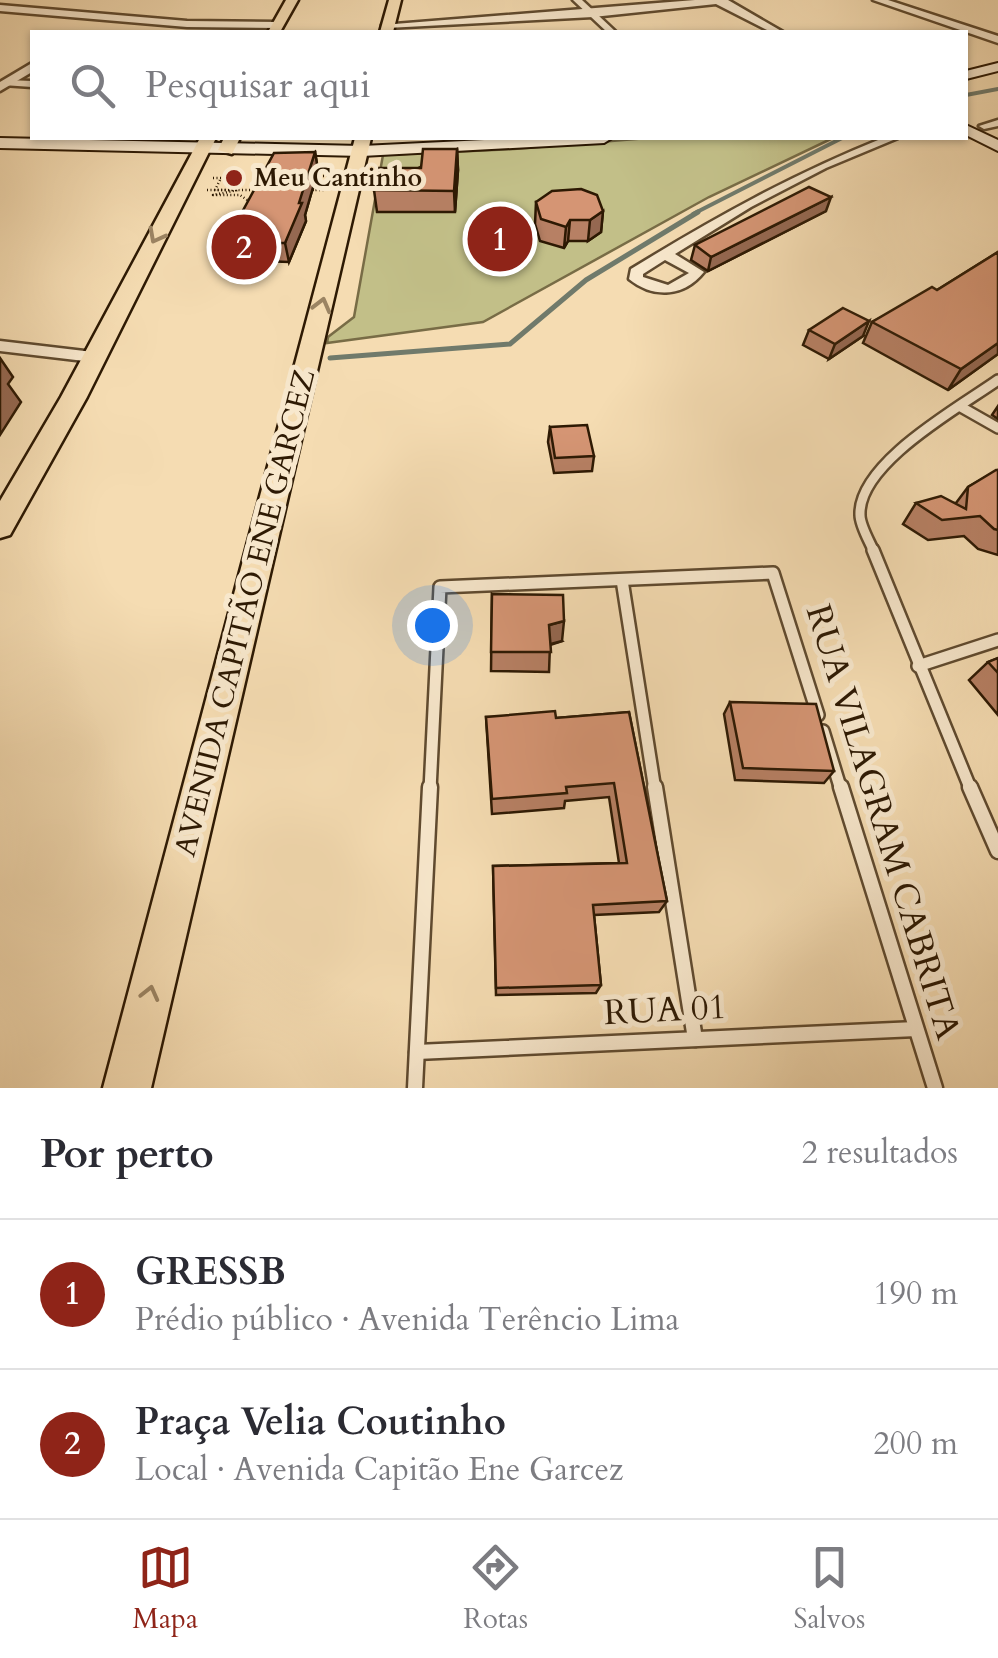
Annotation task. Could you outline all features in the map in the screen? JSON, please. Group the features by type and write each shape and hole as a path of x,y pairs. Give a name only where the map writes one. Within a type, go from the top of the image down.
{"main road":[{"path":"276,29 292,0"},
{"path":"386,29 396,0"},
{"path":"968,74 998,67"},
{"path":"968,86 998,78"},
{"path":"968,130 998,146"},
{"path":"0,132 30,134"},
{"path":"160,140 507,140"},
{"path":"362,143 403,140"},
{"path":"0,142 205,142"},
{"path":"0,528 205,142"},
{"name":"AVENIDA CAPITÃO ENE GARCEZ","path":"127,1088 362,143"}],"street":[{"path":"578,0 610,30"},
{"path":"386,29 593,14 719,0 774,30"},
{"path":"878,0 998,40"},
{"path":"0,8 276,29"},
{"path":"93,30 128,10"},
{"path":"3,85 30,68"},
{"path":"3,85 30,84"},
{"path":"984,126 998,123"},
{"path":"667,255 747,204 822,166 887,140"},
{"path":"0,346 92,357"}],"lane":[{"path":"998,380 884,463 870,483 860,515 918,666 998,851"},
{"path":"961,407 998,428"},
{"name":"RUA VILAGRAM CABRITA","path":"622,580 774,573 935,1088"},
{"path":"415,1088 440,587 622,580 695,1039"},
{"path":"918,666 998,640"},
{"name":"RUA 01","path":"416,1052 916,1028"}],"path":[{"path":"325,190 291,190 315,190 318,178 328,176"},
{"path":"208,190 262,192 265,190 258,205 240,195 213,195 237,192 215,190 221,179 213,178"},
{"path":"240,195 246,186 262,184 262,192"},
{"path":"247,200 262,192"},
{"path":"232,260 239,246"}],"shaded area":[{"path":"624,140 829,140 709,197 483,322 327,343 328,337 354,317 383,155"}],"building":[{"path":"423,149 457,149 454,191 374,190 379,168 421,168"},
{"path":"315,152 302,203 285,243 256,243 262,228 234,227 274,153"},
{"path":"809,187 831,197 711,257 695,245"},
{"path":"581,189 597,195 603,211 590,220 570,220 566,227 541,219 536,202 552,191"},
{"path":"998,252 998,343 961,369 872,322 932,287 937,290"},
{"path":"843,308 869,321 835,344 809,330"},
{"path":"587,425 594,456 555,458 550,427"},
{"path":"996,470 998,530 980,516 942,520 916,503 941,496 966,509 968,487"},
{"path":"492,594 563,595 564,621 549,625 551,652 491,652"},
{"path":"998,658 998,673 988,662"},
{"path":"730,702 816,704 834,771 743,768"},
{"path":"555,711 556,718 629,712 667,901 593,905 601,985 496,988 493,866 627,863 614,783 566,787 567,793 492,799 486,717"}],"waterway":[{"path":"968,95 998,89"},
{"path":"693,214 838,140"},
{"path":"330,358 510,344 586,280 698,212"}],"place":[{"name":"Meu Cantinho","path":"234,178"},
{"name":"GRESSB","path":"500,239"},
{"name":"Praça Velia Coutinho","path":"244,247"}]}
